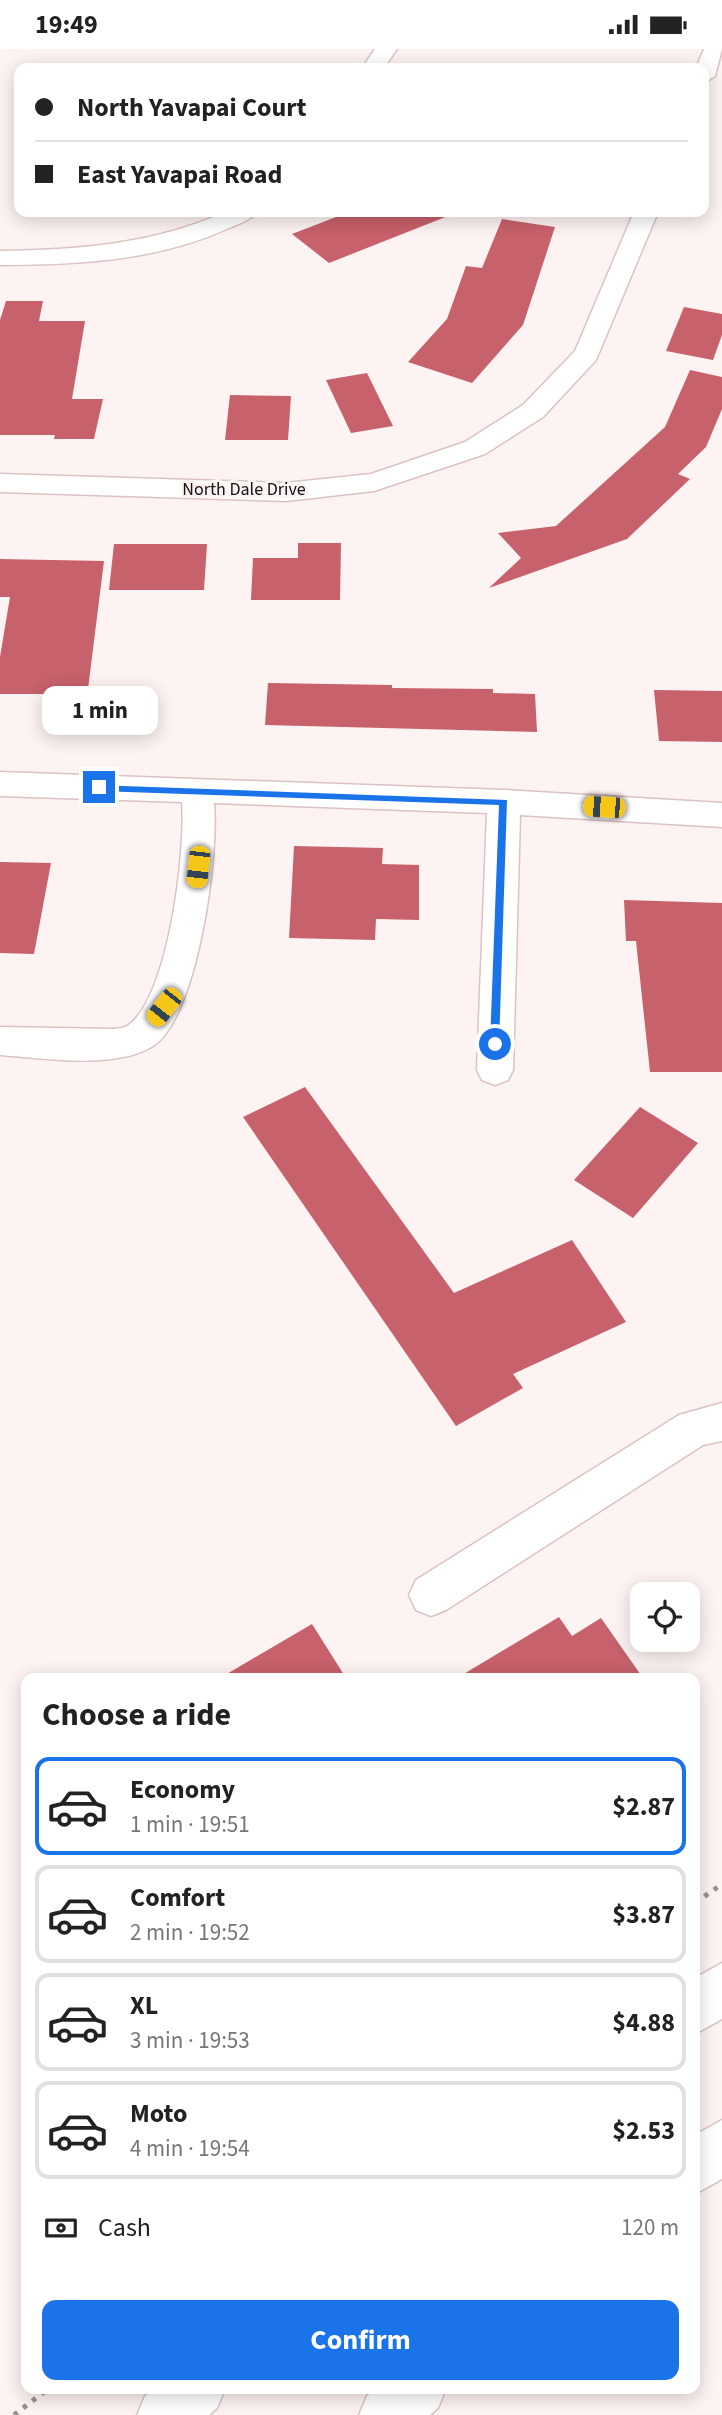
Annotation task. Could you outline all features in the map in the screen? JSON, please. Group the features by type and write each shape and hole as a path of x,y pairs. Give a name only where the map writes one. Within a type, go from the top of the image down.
{"street":[{"path":"0,258 39,258 137,249 211,229 234,217"},
{"name":"North Dale Drive","path":"0,483 286,492 374,482 475,448 533,411 587,354 644,217"},
{"path":"0,783 504,802 722,814"},
{"path":"0,1041 102,1045 142,1035 164,1007 195,890 200,843 197,791"},
{"path":"495,1070 504,802"},
{"path":"430,1595 694,1428 722,1422"},
{"path":"700,2005 722,1988"},
{"path":"700,2164 722,2146"},
{"path":"164,2415 191,2394"},
{"path":"386,2415 413,2394"}],"path":[{"path":"700,1899 722,1884"},
{"path":"14,2415 41,2394"}],"building":[{"path":"336,217 445,217 329,263 292,234"},
{"path":"502,219 555,227 523,325 472,383 408,362 447,319 466,266 482,268"},
{"path":"6,301 43,301 39,321 85,321 72,399 103,399 94,439 54,439 55,435 0,435 0,320"},
{"path":"684,307 722,314 722,335 713,360 666,351"},
{"path":"690,370 722,377 722,409 706,447 678,474 690,479 627,539 489,588 521,558 498,533 556,526 665,427"},
{"path":"367,373 393,426 351,433 326,380"},
{"path":"230,395 291,396 288,440 225,440"},
{"path":"298,543 341,543 340,600 251,600 253,558 298,558"},
{"path":"114,544 207,544 204,590 109,590"},
{"path":"0,559 104,561 85,713 43,713 45,694 0,694 0,657 10,597 0,597"},
{"path":"268,683 493,689 493,693 535,694 537,732 265,725"},
{"path":"654,690 722,691 722,742 659,741"},
{"path":"294,846 383,848 382,864 419,865 419,920 376,919 375,940 289,938"},
{"path":"0,862 51,863 34,954 0,953"},
{"path":"624,900 722,903 722,1072 650,1072 636,941 626,941"},
{"path":"305,1087 454,1293 572,1240 626,1322 513,1374 523,1388 456,1426 243,1117"},
{"path":"640,1107 698,1143 633,1218 574,1180"},
{"path":"559,1617 572,1636 601,1618 640,1673 465,1673"},
{"path":"312,1624 343,1673 229,1673"}],"route":[{"path":"99,787 504,802 495,1044"}]}
